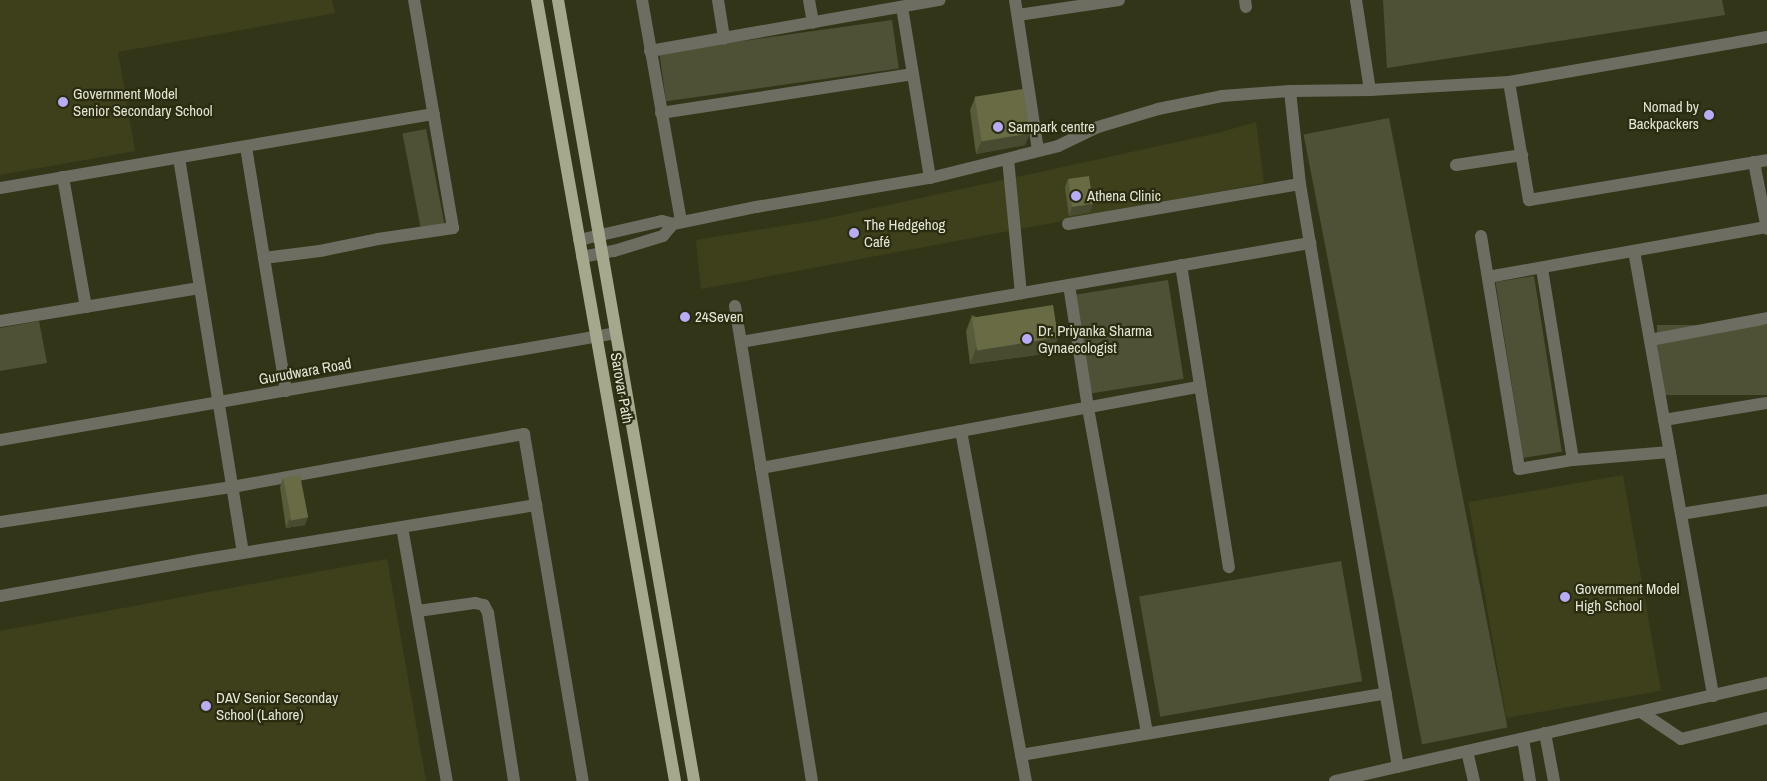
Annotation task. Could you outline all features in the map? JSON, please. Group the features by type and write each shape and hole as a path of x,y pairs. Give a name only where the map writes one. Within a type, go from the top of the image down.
{"main road":[{"name":"Sarovar Path","path":"537,0 675,781"},
{"name":"Sarovar Path","path":"558,0 694,781"}],"street":[{"path":"264,258 320,251 378,239 453,228 414,0"},
{"path":"642,0 677,223"},
{"path":"718,0 724,38"},
{"path":"809,0 813,23"},
{"path":"650,51 940,0"},
{"path":"1014,0 1018,15 1038,150"},
{"path":"1018,15 1088,2 1119,0"},
{"path":"1356,0 1370,90"},
{"path":"902,8 930,178"},
{"path":"579,240 662,221 677,223 756,207 930,178 1058,146 1098,127 1158,109 1222,96 1290,91 1370,90 1509,82 1767,37"},
{"path":"661,113 913,74"},
{"path":"1488,278 1767,228 1761,161 1528,200 1509,82"},
{"path":"1290,91 1300,184 1398,767"},
{"path":"0,188 434,114"},
{"path":"246,146 286,391"},
{"path":"1456,165 1522,155"},
{"path":"179,158 243,553"},
{"path":"1008,159 1020,293"},
{"path":"63,177 86,307"},
{"path":"1068,224 1300,184"},
{"path":"582,257 663,236 677,223"},
{"path":"1481,236 1520,469 1573,460 1670,452"},
{"path":"741,342 1310,242"},
{"path":"1634,251 1713,696"},
{"path":"1181,265 1229,567"},
{"path":"1542,268 1573,460"},
{"path":"1069,285 1088,408 1147,733"},
{"path":"0,321 200,288"},
{"path":"735,306 812,781"},
{"path":"1650,340 1767,318"},
{"name":"Gurudwara Road","path":"0,440 616,333"},
{"path":"761,468 1200,387"},
{"path":"1664,420 1767,403"},
{"path":"961,431 1026,781"},
{"path":"0,522 232,487 524,434 583,781"},
{"path":"1681,514 1767,500"},
{"path":"0,596 243,553 536,505"},
{"path":"402,527 447,781"},
{"path":"418,611 475,603 484,606 488,613 514,781"},
{"path":"1335,781 1767,683"},
{"path":"1021,755 1386,692"},
{"path":"1641,712 1680,739 1767,718"},
{"path":"1545,733 1554,781"},
{"path":"1522,738 1530,781"},
{"path":"1467,751 1474,781"}],"shaded area":[{"name":"Government Model Senior Secondary School","path":"0,0 332,0 335,13 118,52 135,151 0,175"},
{"path":"1383,0 1722,0 1725,15 1387,68"},
{"path":"892,20 899,69 666,101 659,53"},
{"path":"1389,118 1507,728 1422,744 1304,135"},
{"path":"1256,122 1264,183 701,289 696,240 820,220 1218,133"},
{"path":"426,129 445,229 422,234 402,134"},
{"path":"1534,276 1562,452 1523,458 1495,282"},
{"path":"1168,280 1184,379 1086,394 1070,295"},
{"path":"39,321 47,363 0,371 0,328"},
{"path":"1657,325 1767,325 1767,395 1657,395"},
{"name":"Government Model High School","path":"1623,475 1661,691 1506,718 1468,502"},
{"name":"DAV Senior Seconday School (Lahore)","path":"387,559 426,781 0,781 0,631"},
{"path":"1341,561 1362,681 1160,717 1139,597"}],"building":[{"name":"Sampark centre","path":"1023,89 1030,133 982,141 975,97"},
{"path":"1089,176 1093,204 1072,207 1068,179"},
{"path":"1053,305 1058,338 977,350 972,318"},
{"path":"300,475 308,517 292,520 283,478"}],"place":[{"name":"Government Model Senior Secondary School","path":"63,102"},
{"name":"Nomad by Backpackers","path":"1709,115"},
{"name":"Sampark centre","path":"998,127"},
{"name":"Athena Clinic","path":"1076,196"},
{"name":"The Hedgehog Café","path":"854,233"},
{"name":"24Seven","path":"685,317"},
{"name":"Dr. Priyanka Sharma Gynaecologist","path":"1027,339"},
{"name":"Government Model High School","path":"1565,597"},
{"name":"DAV Senior Seconday School (Lahore)","path":"206,706"}]}
